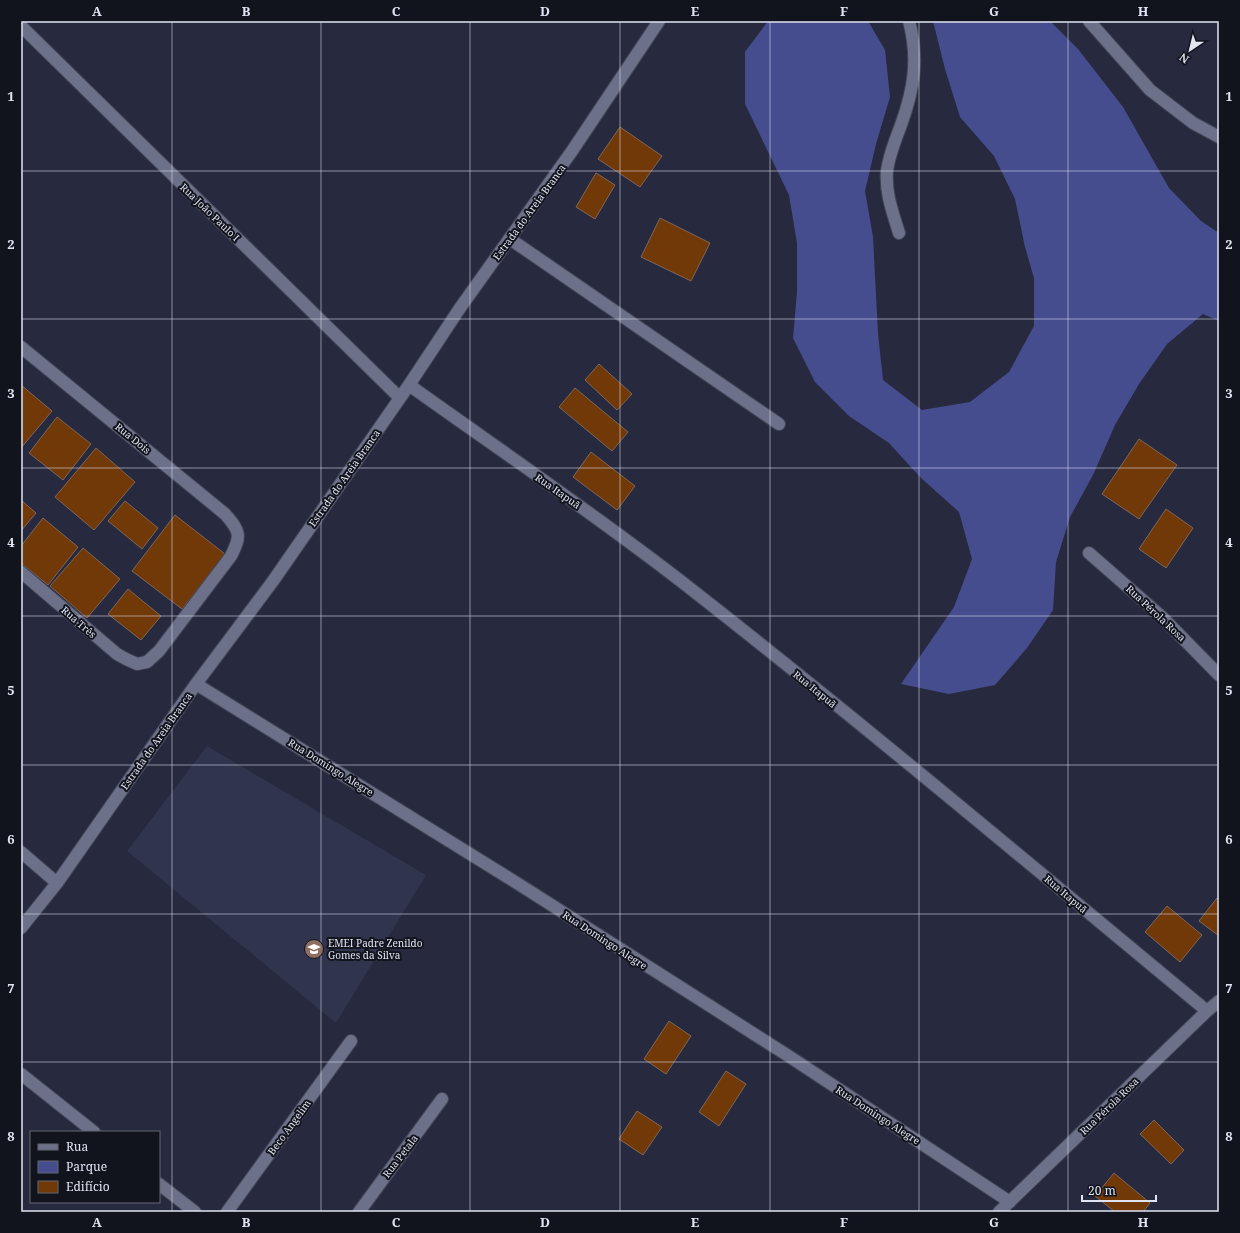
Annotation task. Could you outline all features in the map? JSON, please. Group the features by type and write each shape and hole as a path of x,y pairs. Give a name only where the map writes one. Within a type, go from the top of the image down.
{"street":[{"name":"Estrada do Areia Branca","path":"21,928 57,883 196,684 273,581 409,385 460,308 572,151 659,21"},
{"path":"899,233 887,193 887,172 891,150 912,92 915,61 913,38 909,21"},
{"path":"1089,21 1150,90 1193,123 1219,137"},
{"name":"Rua João Paulo I","path":"21,26 400,398"},
{"path":"510,239 779,424"},
{"name":"Rua Dois","path":"21,347 225,514 237,529 239,534 231,556 159,651 147,662 142,663"},
{"name":"Rua Itapuã","path":"409,385 589,513 681,582 988,829 1207,1011"},
{"name":"Rua Pérola Rosa","path":"1090,553 1162,617 1219,675"},
{"name":"Rua Três","path":"21,572 117,654 137,664 142,663"},
{"name":"Rua Domingo Alegre","path":"196,684 520,885 786,1055 1010,1202"},
{"path":"21,852 57,883"},
{"name":"Rua Pérola Rosa","path":"999,1212 1219,1001"},
{"name":"Beco Angelim","path":"228,1212 351,1041"},
{"path":"21,1074 93,1131"},
{"name":"Rua Petala","path":"359,1212 442,1100"},
{"path":"160,1185 195,1212"}],"shaded area":[{"name":"EMEI Padre Zenildo Gomes da Silva","path":"207,746 426,875 336,1023 127,851"}],"green space":[{"path":"768,21 868,21 885,50 890,97 876,144 865,191 873,237 878,334 883,380 922,410 970,402 1009,372 1034,326 1034,278 1025,247 1015,199 994,156 960,117 945,69 933,21 1050,21 1078,49 1123,107 1169,188 1201,221 1219,233 1219,321 1203,314 1167,344 1139,384 1115,425 1093,475 1070,517 1056,562 1053,610 1027,648 995,685 949,694 901,684 954,607 972,559 959,512 920,477 889,443 849,416 815,382 793,338 797,292 797,243 789,195 745,104 745,52"}],"building":[{"path":"620,127 662,156 640,187 598,159"},
{"path":"596,173 615,185 595,219 576,207"},
{"path":"660,218 710,243 691,281 641,257"},
{"path":"599,364 632,394 617,410 585,380"},
{"path":"21,385 52,411 21,448"},
{"path":"575,388 628,432 612,451 559,407"},
{"path":"57,417 91,444 63,480 29,453"},
{"path":"1139,439 1177,465 1139,519 1102,494"},
{"path":"96,448 135,482 94,530 55,497"},
{"path":"591,452 635,486 617,510 573,477"},
{"path":"21,500 36,513 21,531"},
{"path":"125,501 158,528 142,549 108,521"},
{"path":"1166,509 1193,528 1166,568 1139,549"},
{"path":"175,515 225,554 182,609 132,571"},
{"path":"43,518 78,547 48,585 21,563 21,546"},
{"path":"83,548 120,579 87,618 50,586"},
{"path":"128,589 161,616 141,640 108,614"},
{"path":"1217,898 1219,899 1219,936 1199,921"},
{"path":"1167,906 1202,935 1180,962 1145,932"},
{"path":"669,1021 691,1036 666,1074 644,1059"},
{"path":"726,1071 746,1084 719,1126 699,1112"},
{"path":"637,1111 662,1127 643,1155 619,1139"},
{"path":"1154,1120 1184,1150 1171,1164 1140,1134"},
{"path":"1114,1173 1150,1203 1143,1212 1115,1212 1095,1196"}],"place":[{"name":"EMEI Padre Zenildo Gomes da Silva","path":"314,949"}]}
